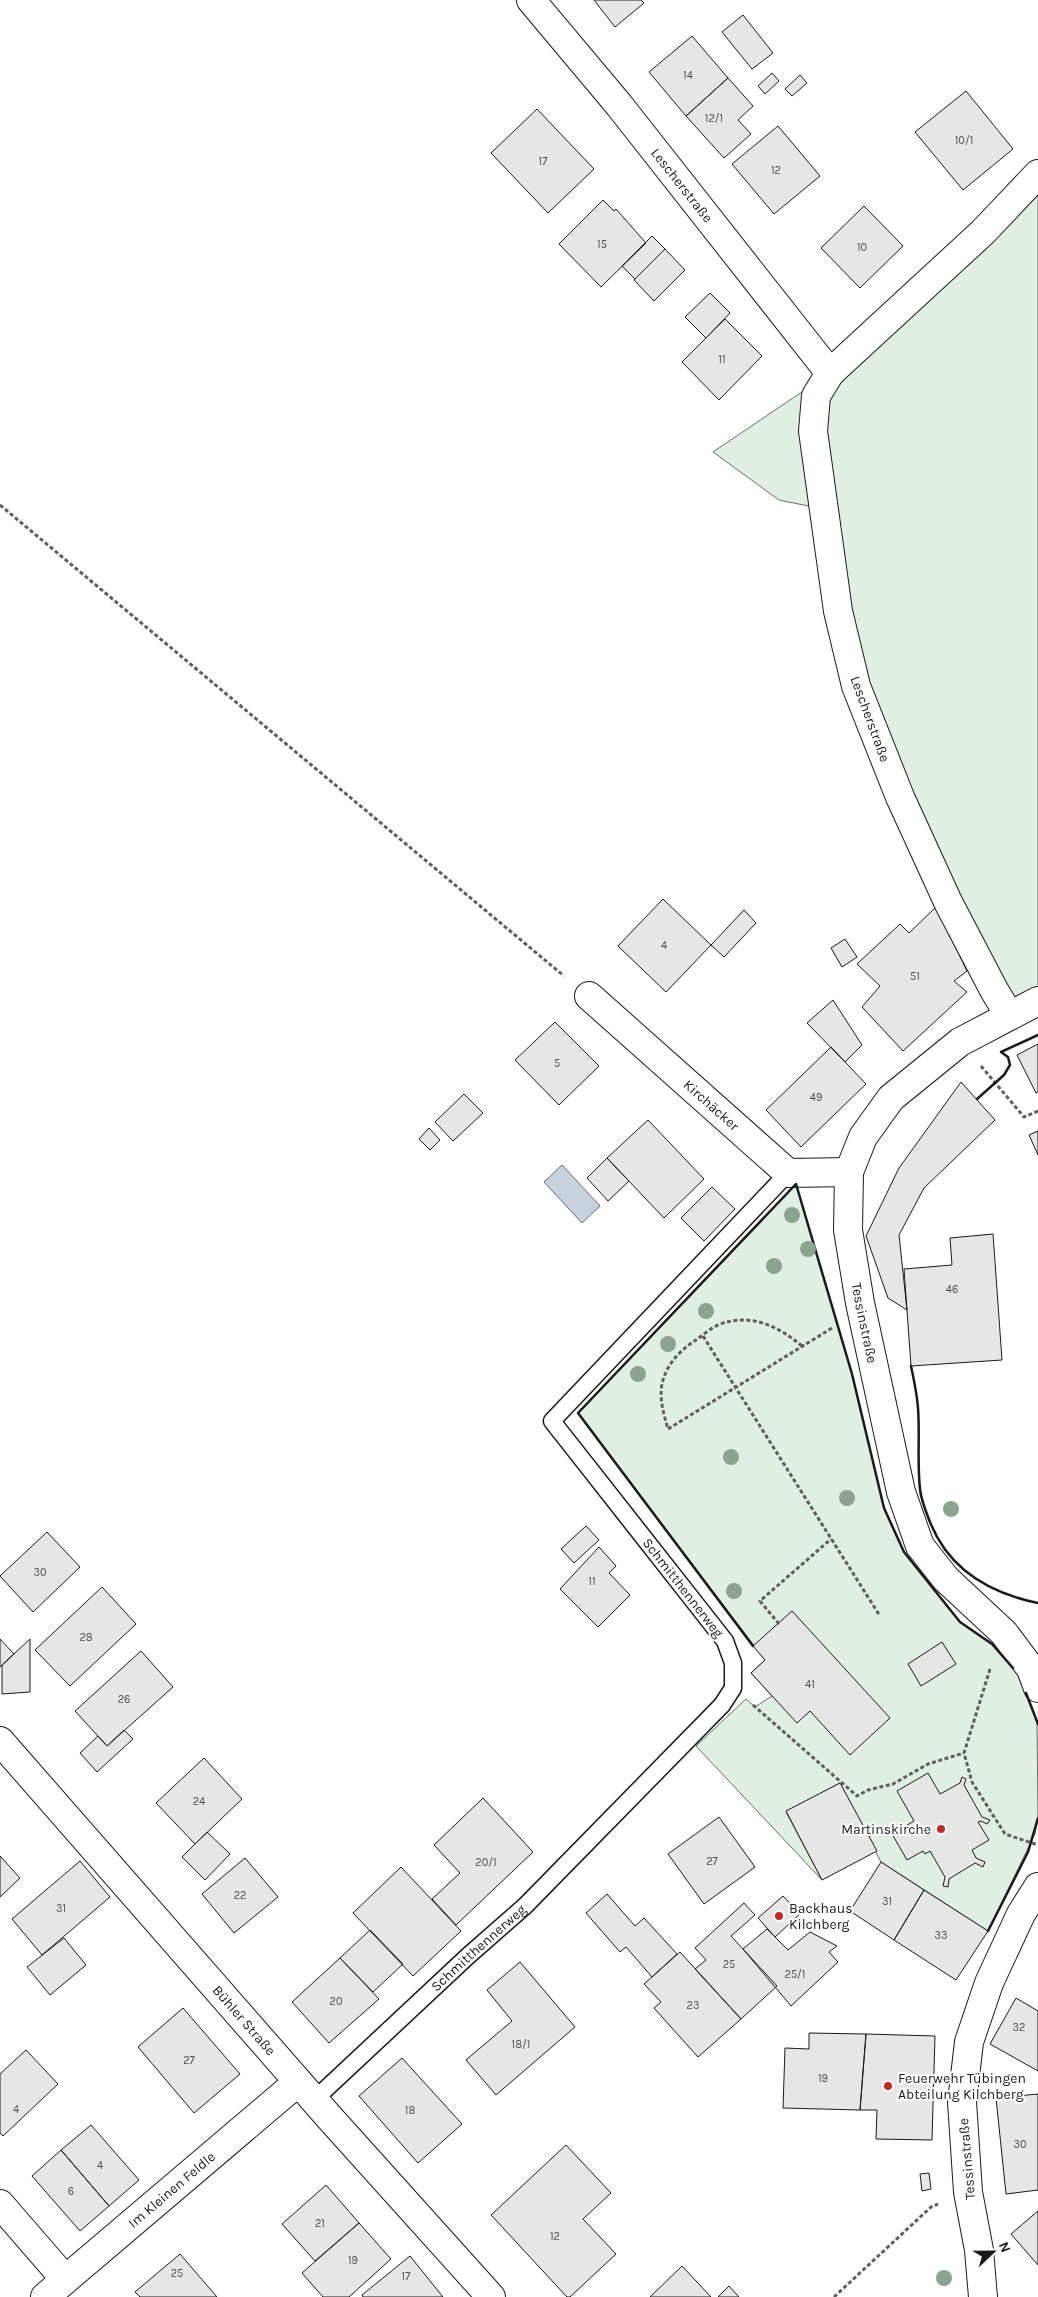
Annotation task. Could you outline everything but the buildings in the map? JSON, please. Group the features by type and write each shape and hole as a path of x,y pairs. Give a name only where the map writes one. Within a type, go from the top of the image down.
{"street":[{"name":"Lescherstraße","path":"531,0 619,105 830,373"},
{"name":"Lescherstraße","path":"1009,1015 948,902 900,797 856,686 838,611 813,431 816,396 830,373 983,232 1038,174"},
{"name":"Kirchäcker","path":"589,996 788,1173"},
{"name":"Tessinstraße","path":"1038,1002 1009,1015 960,1042 891,1098 863,1138 849,1172 848,1230 862,1314 901,1492 920,1546 946,1579 1004,1633 1031,1669 1038,1688"},
{"path":"788,1173 849,1172"},
{"name":"Bühler Straße","path":"0,1741 306,2091 491,2297"},
{"name":"Tessinstraße","path":"983,2297 979,2250 968,2192 962,2102 969,2042 989,1983 1021,1914 1038,1887"},
{"name":"Im Kleinen Feldle","path":"45,2297 306,2091"},
{"path":"0,2204 65,2280"}],"lane":[{"name":"Schmitthennerweg","path":"306,2091 557,1874 722,1705 733,1688 733,1663 724,1641 552,1421 788,1173"}],"path":[{"path":"0,505 491,917 589,996"},
{"path":"960,1042 1024,1117 1038,1111"},
{"path":"802,1346 783,1330 763,1322 740,1319 717,1325 684,1347 670,1364 662,1384 662,1407 668,1429 837,1325 862,1314"},
{"path":"703,1336 880,1616"},
{"path":"779,1624 760,1601 831,1539"},
{"path":"992,1663 964,1753 972,1782 1005,1834 1038,1845"},
{"path":"733,1688 857,1796 868,1790 893,1784 928,1764 964,1753"},
{"path":"834,2297 931,2207 968,2192"}],"green space":[{"path":"1038,183 1038,1001 1009,1015 856,686 823,509 779,500 713,452 830,373"},
{"path":"796,1184 853,1378 884,1508 904,1552 960,1622 992,1644 1017,1673 1037,1721 1038,1818 1035,1834 988,1931 881,1862 840,1783 786,1812 822,1880 696,1746 746,1699 755,1707 772,1696 751,1673 765,1660 578,1413"}],"shaded area":[{"path":"562,1165 600,1206 582,1223 544,1182"}],"wall":[{"path":"977,1099 1004,1075 1010,1065 1008,1057 1001,1052 1038,1035"},
{"path":"753,1646 578,1413 796,1184 852,1374 884,1508 904,1552 960,1622 992,1644 1013,1668"},
{"path":"911,1366 918,1408 921,1493 927,1514 938,1539 948,1554 960,1566 987,1586 1020,1599 1038,1603"},
{"path":"1026,1693 1038,1724"},
{"path":"988,1931 1028,1852 1038,1818"}],"place":[{"name":"Martinskirche","path":"941,1829"},
{"name":"Backhaus Kilchberg","path":"779,1916"},
{"name":"Feuerwehr Tübingen Abteilung Kilchberg","path":"888,2086"}]}
